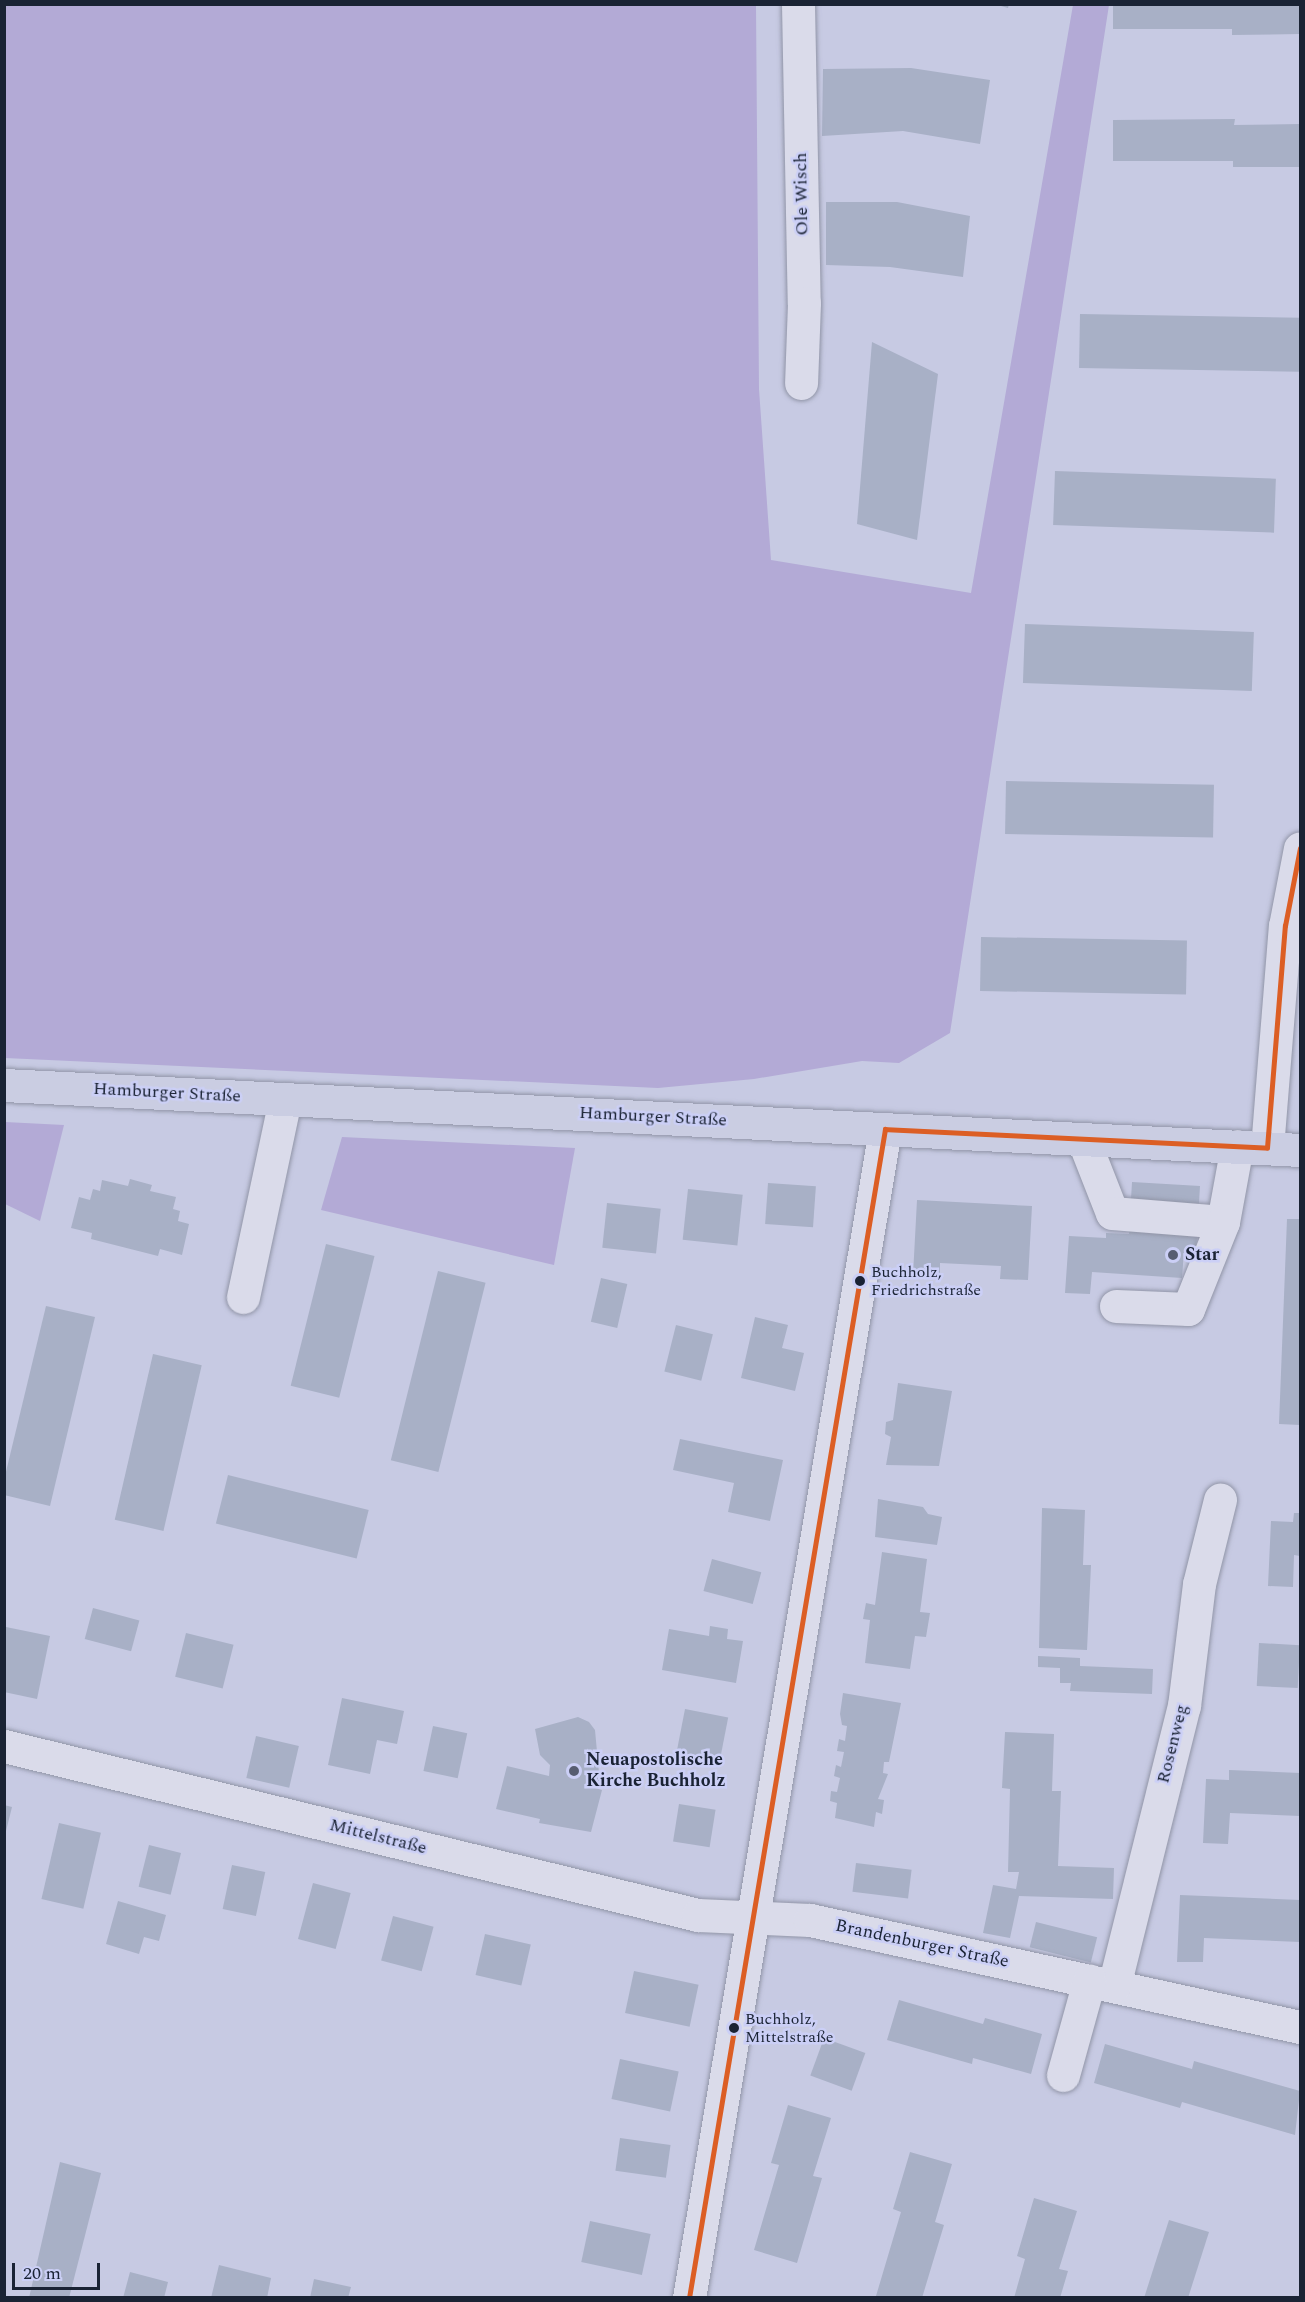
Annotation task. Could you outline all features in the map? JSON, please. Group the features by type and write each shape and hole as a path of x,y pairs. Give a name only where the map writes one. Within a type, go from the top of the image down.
{"main road":[{"name":"Hamburger Straße","path":"4,1085 1300,1150"}],"street":[{"name":"Ole Wisch","path":"798,4 804,303 801,383"},
{"path":"1116,1306 1188,1309 1223,1222 1252,1147 1285,926 1300,848"},
{"path":"243,1297 285,1099"},
{"path":"689,2298 885,1129"},
{"path":"1083,1139 1112,1213 1223,1222"},
{"name":"Rosenweg","path":"1101,1983 1184,1706 1199,1584 1220,1500"},
{"name":"Mittelstraße","path":"4,1746 698,1915 753,1918"},
{"name":"Brandenburger Straße","path":"753,1918 810,1920 1300,2027"},
{"path":"1063,2075 1101,1983"}],"shaded area":[{"path":"5,4 756,5 759,389 771,560 971,593 1073,5 1109,5 950,1033 899,1063 862,1061 754,1079 658,1088 5,1058"},
{"path":"5,1122 64,1125 40,1221 5,1204"},
{"path":"342,1137 575,1148 554,1265 321,1210"}],"building":[{"path":"994,4 1009,4 1008,8"},
{"path":"1113,4 1300,4 1300,34 1232,35 1232,29 1113,29"},
{"path":"911,68 990,80 980,144 903,131 822,136 823,69"},
{"path":"1235,119 1234,125 1300,124 1300,167 1233,167 1233,161 1113,161 1113,120"},
{"path":"826,202 897,202 970,216 963,277 890,267 826,265"},
{"path":"1080,314 1300,318 1299,372 1079,368"},
{"path":"872,342 938,374 917,540 857,524"},
{"path":"1055,471 1276,479 1274,533 1053,525"},
{"path":"1025,624 1254,632 1252,691 1023,683"},
{"path":"1006,781 1214,785 1213,838 1005,834"},
{"path":"981,937 1187,941 1186,995 980,991"},
{"path":"130,1179 152,1185 150,1191 176,1197 173,1209 180,1211 178,1221 189,1224 182,1255 160,1249 158,1256 91,1239 92,1233 71,1228 79,1197 90,1200 93,1189 100,1191 102,1180 128,1186"},
{"path":"1132,1182 1200,1186 1196,1252 1184,1251 1182,1278 1092,1272 1090,1294 1065,1293 1069,1236 1106,1238 1106,1233 1129,1234"},
{"path":"768,1183 816,1186 813,1227 765,1224"},
{"path":"688,1189 743,1195 737,1245 683,1240"},
{"path":"917,1200 1032,1206 1028,1280 1000,1279 1001,1266 940,1263 940,1277 913,1275"},
{"path":"607,1203 661,1209 656,1253 602,1248"},
{"path":"1287,1219 1300,1219 1300,1425 1279,1424"},
{"path":"326,1244 375,1256 339,1398 291,1386"},
{"path":"438,1271 486,1283 438,1472 391,1460"},
{"path":"601,1278 627,1284 617,1328 591,1322"},
{"path":"46,1306 95,1317 50,1506 4,1495 4,1480"},
{"path":"755,1317 788,1325 782,1348 804,1353 795,1391 741,1378"},
{"path":"676,1325 713,1334 701,1381 664,1372"},
{"path":"153,1354 202,1365 163,1531 115,1520"},
{"path":"898,1383 952,1391 939,1466 886,1465 891,1437 885,1434 886,1422 893,1420"},
{"path":"680,1439 783,1460 770,1521 728,1512 734,1483 673,1470"},
{"path":"228,1475 369,1510 357,1559 216,1524"},
{"path":"878,1499 923,1507 928,1514 942,1517 937,1545 875,1537"},
{"path":"1042,1508 1085,1510 1083,1565 1091,1565 1087,1650 1039,1648"},
{"path":"1294,1513 1300,1513 1300,1556 1294,1555 1293,1587 1268,1586 1271,1521 1293,1522"},
{"path":"882,1552 927,1559 920,1612 930,1613 926,1637 915,1636 910,1669 865,1663 870,1620 863,1619 866,1603 875,1605"},
{"path":"712,1559 761,1572 753,1604 703,1591"},
{"path":"93,1608 139,1620 131,1651 85,1639"},
{"path":"710,1626 728,1629 727,1639 743,1641 736,1683 662,1670 669,1629 709,1636"},
{"path":"6,1627 50,1636 37,1699 4,1692"},
{"path":"186,1633 234,1645 223,1689 175,1677"},
{"path":"1259,1643 1300,1645 1298,1688 1257,1686"},
{"path":"1038,1656 1080,1658 1080,1666 1153,1669 1152,1694 1070,1691 1071,1683 1060,1683 1060,1668 1038,1667"},
{"path":"843,1693 901,1703 889,1762 884,1762 883,1773 888,1774 878,1799 884,1800 882,1814 876,1812 874,1827 835,1818 837,1803 830,1801 831,1791 837,1792 840,1778 834,1776 836,1765 841,1767 844,1752 837,1751 839,1739 845,1741 847,1726 842,1725 840,1714"},
{"path":"342,1698 404,1711 397,1744 377,1740 370,1774 328,1765"},
{"path":"685,1709 728,1717 720,1761 677,1752"},
{"name":"Neuapostolische Kirche Buchholz","path":"578,1717 589,1722 595,1730 600,1784 595,1788 602,1790 591,1832 539,1823 540,1819 496,1809 507,1766 549,1776 550,1765 540,1755 535,1729"},
{"path":"433,1726 467,1733 458,1778 423,1771"},
{"path":"1005,1732 1054,1734 1052,1791 1061,1791 1058,1866 1114,1868 1113,1899 1019,1896 1010,1938 983,1933 993,1885 1016,1889 1019,1872 1008,1872 1010,1789 1002,1788"},
{"path":"256,1736 299,1746 289,1788 246,1778"},
{"path":"1229,1770 1300,1773 1300,1816 1230,1813 1228,1844 1203,1843 1206,1779 1229,1780"},
{"path":"679,1804 716,1810 710,1847 673,1842"},
{"path":"4,1805 12,1807 5,1835 4,1835"},
{"path":"59,1823 101,1833 83,1909 41,1899"},
{"path":"149,1845 181,1853 171,1895 139,1887"},
{"path":"856,1863 912,1870 908,1899 852,1892"},
{"path":"232,1865 265,1872 256,1916 223,1909"},
{"path":"313,1883 351,1893 336,1949 298,1939"},
{"path":"1180,1895 1300,1900 1300,1942 1204,1938 1203,1962 1177,1962"},
{"path":"118,1901 166,1915 159,1941 144,1937 139,1954 106,1944"},
{"path":"393,1916 434,1927 422,1971 381,1960"},
{"path":"1036,1922 1097,1937 1091,1962 1030,1947"},
{"path":"485,1934 531,1945 521,1985 476,1975"},
{"path":"634,1971 699,1985 690,2027 625,2013"},
{"path":"899,2000 983,2024 985,2018 1042,2034 1031,2074 973,2058 972,2064 887,2040"},
{"path":"824,2038 865,2053 852,2091 810,2076"},
{"path":"1105,2044 1192,2069 1194,2061 1300,2091 1295,2135 1182,2102 1180,2108 1094,2083"},
{"path":"620,2059 679,2071 670,2112 611,2099"},
{"path":"788,2105 831,2118 813,2176 822,2178 797,2263 754,2250 779,2165 771,2163"},
{"path":"620,2138 671,2145 666,2178 615,2171"},
{"path":"910,2152 952,2164 935,2222 944,2225 922,2298 880,2298 876,2296 901,2212 893,2209"},
{"path":"60,2162 101,2173 69,2298 29,2298"},
{"path":"1034,2198 1077,2211 1059,2269 1068,2271 1060,2298 1014,2298 1025,2259 1017,2256"},
{"path":"1169,2220 1209,2232 1188,2298 1144,2298"},
{"path":"590,2221 651,2234 642,2275 581,2262"},
{"path":"219,2265 271,2278 267,2298 211,2298"},
{"path":"130,2272 168,2282 164,2298 123,2298"},
{"path":"314,2279 351,2287 348,2298 310,2298"}],"transit line":[{"path":"689,2298 885,1129 1267,1148 1285,926 1300,848"}],"place":[{"name":"Star","path":"1173,1255"},
{"name":"Buchholz, Friedrichstraße","path":"860,1281"},
{"name":"Neuapostolische Kirche Buchholz","path":"574,1771"},
{"name":"Buchholz, Mittelstraße","path":"734,2028"}]}
